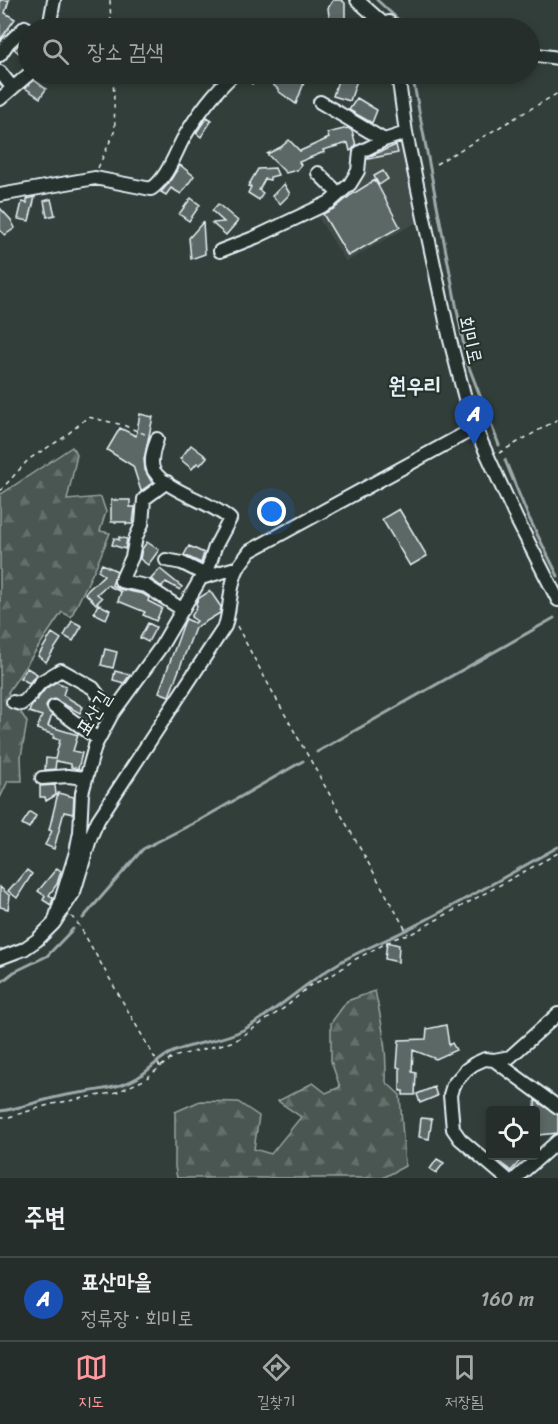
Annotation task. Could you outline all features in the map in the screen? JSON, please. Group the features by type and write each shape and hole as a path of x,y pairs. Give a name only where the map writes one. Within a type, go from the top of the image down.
{"street":[{"path":"51,18 54,0"},
{"path":"357,0 378,18"},
{"path":"0,55 18,33"},
{"path":"540,55 558,58"},
{"path":"0,72 12,87"},
{"path":"0,99 18,82"},
{"path":"0,195 95,178 151,189 158,184 197,116 225,84"},
{"name":"회미로","path":"399,84 406,133 450,340 475,428 517,520 558,600"},
{"path":"320,102 384,140"},
{"path":"220,251 315,210 350,184 358,171 360,152 384,140 406,133"},
{"path":"318,173 339,194"},
{"path":"166,560 182,563 206,576 239,567 250,551 475,428"},
{"path":"156,439 152,459 153,470 167,482 144,499 142,524 136,537 132,557 121,581 146,586 183,610"},
{"name":"표산길","path":"54,923 76,852 80,832 82,793 98,739 112,714 160,648 201,578 206,576 215,547 230,519 167,482"},
{"name":"표산길","path":"0,958 24,949 38,940 64,909 74,892 98,820 225,626 230,612 234,580 239,567"},
{"path":"13,702 21,704 27,700 41,682 61,670 93,688 112,714"},
{"path":"54,707 98,739"},
{"path":"42,778 68,776 85,778"},
{"path":"506,1178 460,1139 453,1129 450,1095 453,1085 474,1064 485,1059 494,1060 510,1056 558,1014"},
{"path":"494,1060 558,1107"},
{"path":"516,1178 558,1141"}],"path":[{"path":"110,0 111,18"},
{"path":"95,178 115,130 113,84"},
{"path":"436,164 558,93"},
{"path":"0,491 28,459 63,438 88,417 123,425 156,439"},
{"path":"489,458 558,419"},
{"path":"230,612 276,700 408,934"},
{"path":"0,1117 9,1117 52,1104 117,1092 144,1080 173,1057 235,1041 287,1006 309,986 334,974 362,955 408,934 558,853"},
{"path":"64,909 79,925 159,1066"}],"shaded area":[{"path":"402,139 417,222 346,262 316,214 359,182 363,154"}],"green space":[{"path":"72,447 77,455 67,500 101,497 106,512 100,531 110,533 71,617 62,612 8,692 27,722 21,757 22,781 8,781 0,798 0,495"},
{"path":"375,991 384,1036 386,1082 400,1095 405,1166 383,1178 177,1178 175,1112 200,1101 238,1102 259,1116 254,1149 271,1154 301,1117 278,1101 313,1083 326,1093 340,1087 331,1061 331,1023 347,1001"}],"building":[{"path":"0,0 9,0 5,13 15,19 0,40"},
{"path":"333,0 341,0 345,3 345,18 329,18 328,8"},
{"path":"30,84 39,84 46,89 40,98 25,88"},
{"path":"272,84 304,84 296,104"},
{"path":"337,84 356,84 350,101 333,96"},
{"path":"357,98 377,110 372,123 349,110"},
{"path":"207,117 212,120 201,137 196,133"},
{"path":"348,128 352,131 356,145 352,150 350,151 348,143 323,150 324,152 299,162 301,165 297,170 286,173 267,154 289,140 300,151 329,138 327,133"},
{"path":"396,145 398,153 368,159 368,157"},
{"path":"180,165 194,176 181,194 171,188 166,195 161,192"},
{"path":"275,168 278,175 270,177 270,180 265,179 259,190 263,193 259,200 248,193 251,187 248,186 258,169"},
{"path":"383,171 388,179 379,185 374,176"},
{"path":"375,180 400,227 348,256 323,214"},
{"path":"284,184 290,194 280,204 272,196"},
{"path":"35,197 29,221 18,219 22,202 27,203 27,199"},
{"path":"191,198 200,205 189,221 179,214"},
{"path":"51,199 55,215 47,217 44,201"},
{"path":"218,204 238,221 226,235 212,223 224,222 212,211"},
{"path":"0,208 15,228 5,235 0,230"},
{"path":"203,222 205,254 191,259 189,238"},
{"path":"140,414 153,417 144,459 145,470 152,483 141,491 133,466 107,450 120,428 136,436"},
{"path":"191,445 207,457 200,465 197,463 192,469 180,459"},
{"path":"111,500 130,500 130,507 135,507 133,524 111,522"},
{"path":"399,509 427,556 410,566 382,519"},
{"path":"119,537 127,539 125,549 112,545 114,538 119,540"},
{"path":"147,542 159,550 148,565 140,559 142,549"},
{"path":"189,546 204,553 201,563 184,555"},
{"path":"102,564 117,571 112,585 119,589 143,594 149,598 148,601 162,608 156,621 143,615 145,612 118,601 121,592 107,585 97,594 102,598 96,604 85,593 104,575 98,571"},
{"path":"160,569 182,587 180,590 166,582 162,587 151,579"},
{"path":"210,591 221,607 220,613 195,628 169,696 159,692 186,619 195,623 197,621 191,617 197,607 196,603 199,598"},
{"path":"98,604 110,610 106,619 94,613"},
{"path":"72,621 82,626 73,641 64,636"},
{"path":"148,623 156,627 148,642 140,638"},
{"path":"52,633 61,639 46,662 38,656"},
{"path":"105,649 117,652 113,668 101,665"},
{"path":"27,668 37,674 29,683 20,678"},
{"path":"115,671 130,675 124,683 113,680"},
{"path":"56,682 66,686 63,695 83,707 80,713 54,699 48,702 46,707 52,715 48,726 78,735 73,751 82,753 78,769 71,767 71,764 56,761 55,769 45,770 46,758 55,759 60,740 53,738 54,735 37,729 42,716 29,712 46,688"},
{"path":"55,785 56,795 46,801 45,797 40,797 40,786"},
{"path":"58,793 74,797 73,814 64,812 54,849 45,845 52,831 49,830"},
{"path":"30,812 36,816 29,828 22,824"},
{"path":"57,868 61,871 57,884 49,895 53,898 51,905 43,900 45,896 38,891"},
{"path":"27,870 32,874 17,898 8,891"},
{"path":"0,887 10,896 8,909 0,907"},
{"path":"387,942 399,945 398,962 385,959"},
{"path":"446,1025 449,1045 452,1043 456,1050 436,1059 413,1050 412,1072 416,1073 415,1095 403,1095 403,1091 400,1091 400,1068 397,1067 399,1040 426,1039 427,1029"},
{"path":"434,1087 437,1096 420,1103 417,1094"},
{"path":"535,1100 558,1115 558,1133 540,1135 540,1106 535,1106"},
{"path":"421,1118 432,1119 429,1139 419,1137"},
{"path":"437,1159 444,1163 436,1173 430,1169"},
{"path":"497,1160 521,1160 511,1171"}],"waterway":[{"path":"377,0 397,18"},
{"path":"414,84 467,362 499,445"},
{"path":"505,460 528,516 558,576"},
{"path":"317,752 554,618"},
{"path":"83,918 143,849 200,820 303,761"},
{"path":"0,1111 127,1083 173,1052 243,1030 344,960 436,915 558,847"},
{"path":"0,983 14,972 47,956 73,929"}],"place":[{"name":"표산마을","path":"474,445"}],"district":[{"name":"원우리","path":"415,385"}]}
